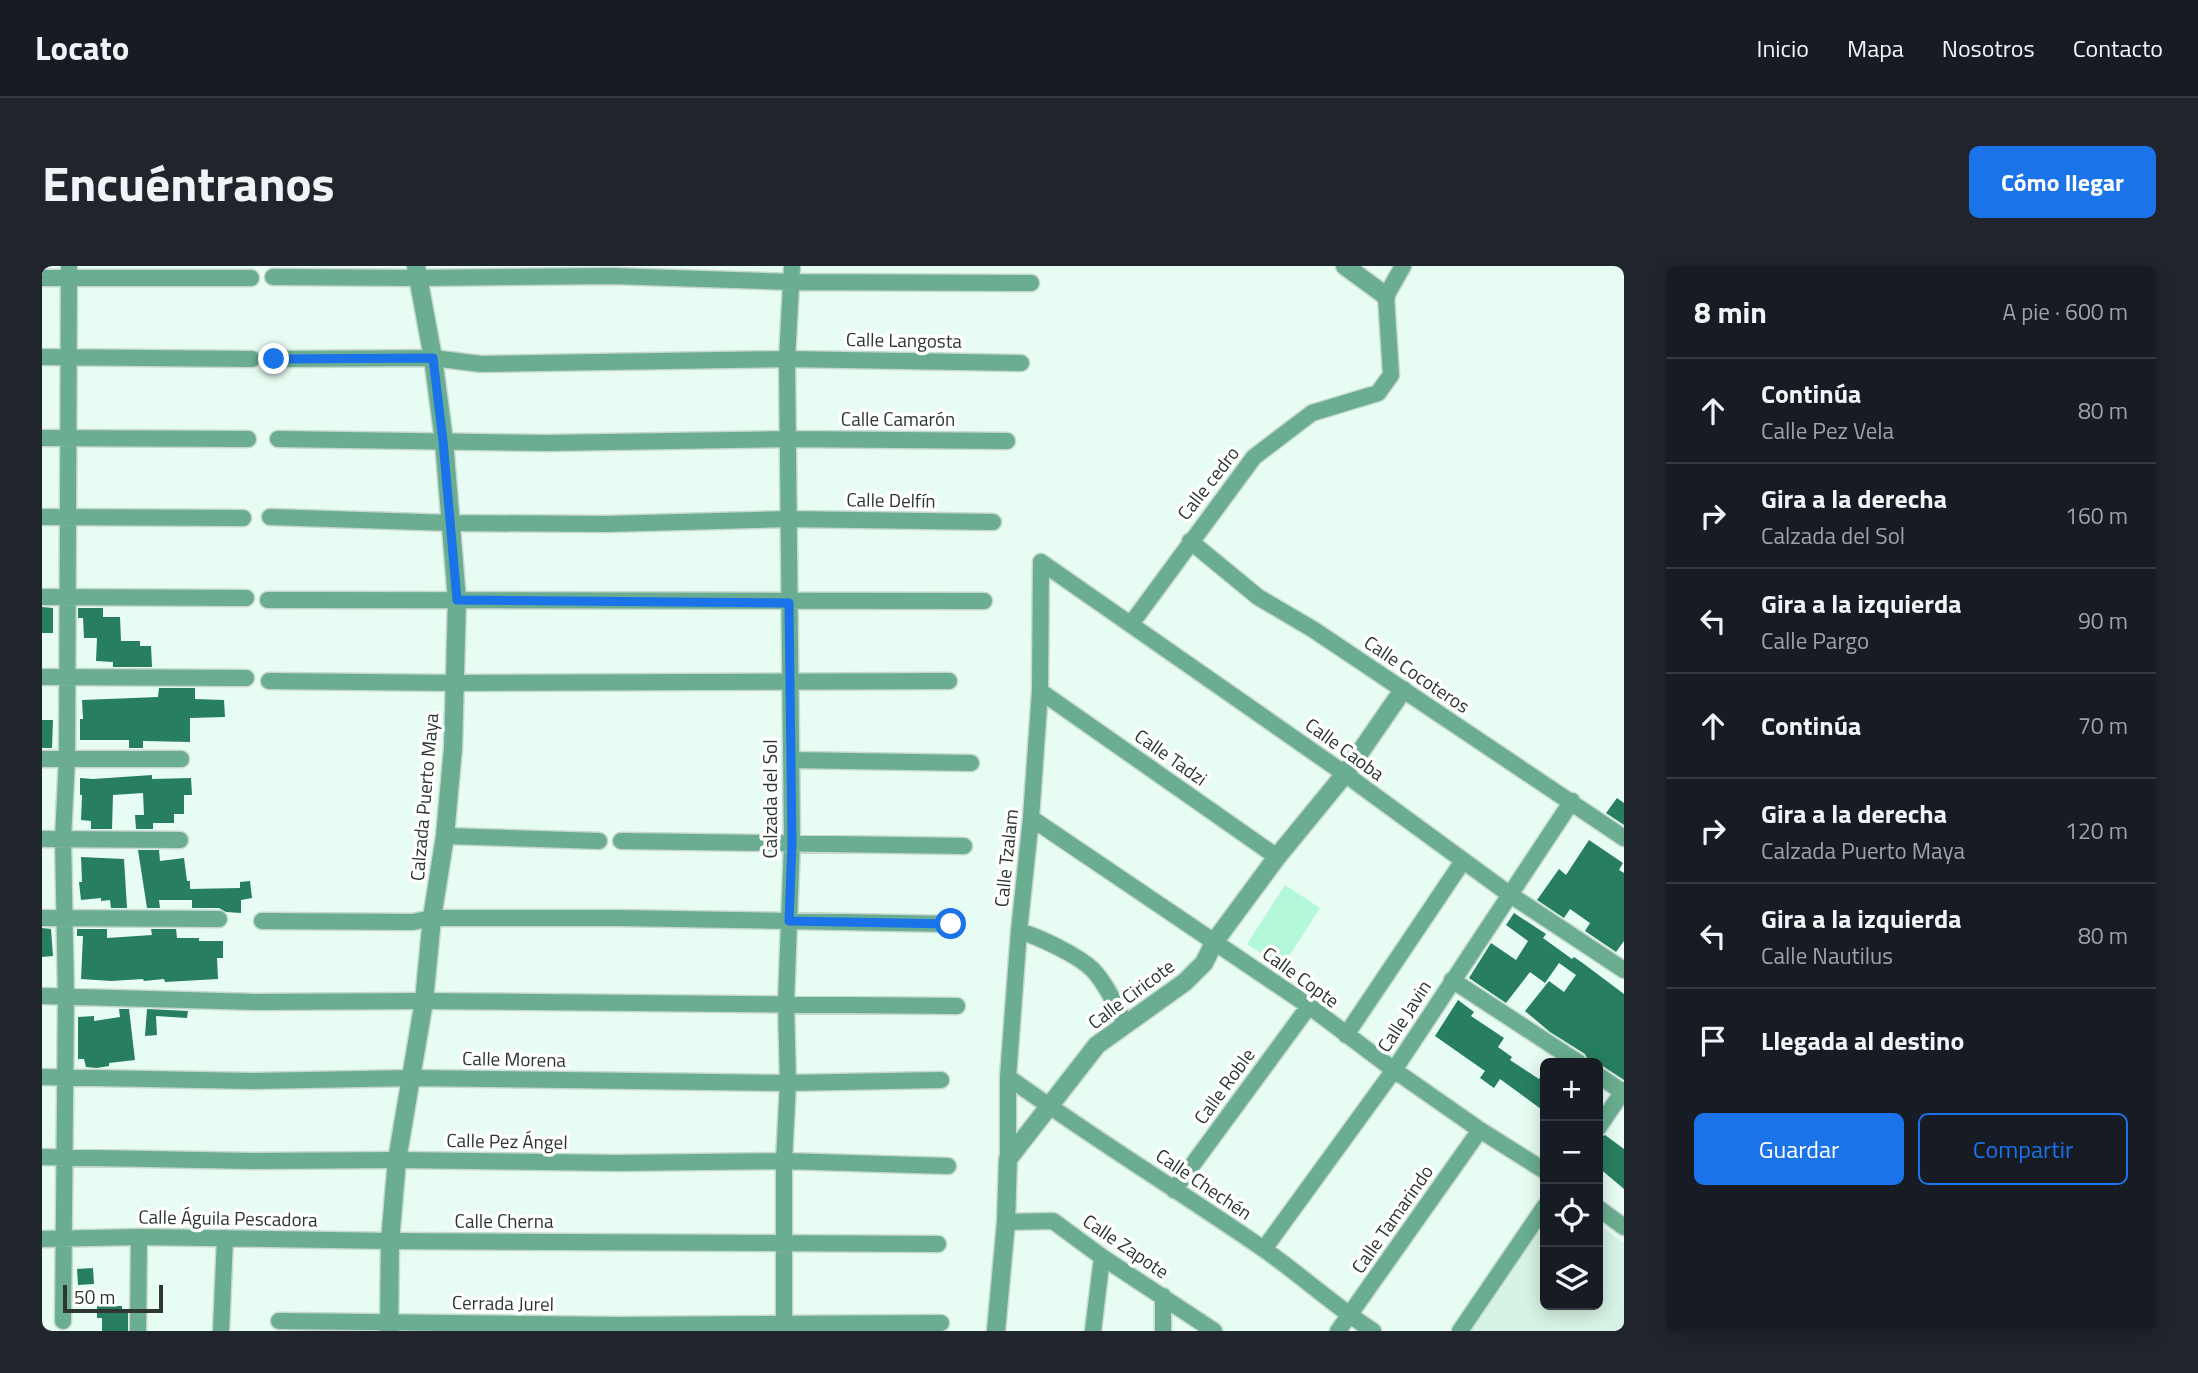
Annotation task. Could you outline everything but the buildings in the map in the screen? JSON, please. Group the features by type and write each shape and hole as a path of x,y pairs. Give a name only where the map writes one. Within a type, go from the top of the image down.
{"street":[{"path":"1345,266 1387,296 1403,266"},
{"path":"42,278 69,272 251,278"},
{"path":"62,1321 66,996 63,839 67,758 69,272"},
{"path":"273,277 417,272 612,276 792,274 1031,283"},
{"name":"Calzada Puerto Maya","path":"389,1327 390,1241 397,1160 424,1001 432,918 445,836 453,748 455,683 457,600 451,523 433,358 417,272"},
{"name":"Calzada del Sol","path":"784,1327 784,1161 788,1083 786,1003 792,843 787,359 792,274"},
{"name":"Calle cedro","path":"1131,624 1254,457 1312,413 1378,393 1391,375 1387,296"},
{"path":"42,357 251,359"},
{"name":"Calle Langosta","path":"274,359 433,358 481,363 787,359 1021,363"},
{"path":"42,438 248,439"},
{"name":"Calle Camarón","path":"278,439 607,443 788,439 1007,441"},
{"path":"42,517 243,518"},
{"name":"Calle Delfín","path":"270,517 451,523 606,524 788,519 993,522"},
{"name":"Calle Cocoteros","path":"1190,541 1258,597 1314,630 1624,838"},
{"name":"Calle Caoba","path":"1041,562 1345,774 1509,894 1624,970"},
{"name":"Calle Tzalam","path":"1008,1159 1008,1077 1040,691 1041,562"},
{"path":"42,597 246,598"},
{"path":"268,600 789,603 984,601"},
{"path":"42,677 246,678"},
{"path":"269,681 949,681"},
{"name":"Calle Ciricote","path":"1008,1159 1097,1045 1185,982 1204,963 1215,941 1277,857 1345,774 1403,690"},
{"name":"Calle Tadzi","path":"1040,691 1277,857"},
{"path":"42,759 181,760"},
{"path":"791,760 971,763"},
{"name":"Calle Javin","path":"1264,1249 1394,1070 1572,801"},
{"name":"Calle Copte","path":"1031,818 1215,941 1394,1070 1540,1168"},
{"path":"445,836 599,841"},
{"path":"42,839 180,840"},
{"path":"621,841 964,846"},
{"path":"1346,1035 1463,861"},
{"path":"42,918 219,919"},
{"path":"262,921 413,922 432,918 619,918 951,924"},
{"path":"1019,931 1043,939 1092,969 1125,1023"},
{"path":"1452,980 1571,1058"},
{"path":"42,996 256,1002 957,1006"},
{"name":"Calle Roble","path":"1174,1190 1308,1006"},
{"name":"Calle Morena","path":"42,1077 252,1082 412,1079 788,1083 940,1080"},
{"name":"Calle Chechén","path":"1008,1077 1264,1249 1350,1317 1373,1331"},
{"path":"1603,1078 1624,1091 1603,1121"},
{"name":"Calle Tamarindo","path":"1339,1331 1480,1130"},
{"name":"Calle Pez Ángel","path":"42,1157 617,1163 784,1161 948,1166"},
{"path":"996,1331 1006,1222 1008,1159"},
{"path":"1603,1212 1624,1227"},
{"path":"1460,1331 1540,1213"},
{"name":"Calle Zapote","path":"1006,1222 1052,1221 1101,1257 1214,1331"},
{"path":"138,1331 139,1237"},
{"name":"Calle Águila Pescadora","path":"42,1239 139,1237 390,1241"},
{"path":"221,1331 225,1238"},
{"name":"Calle Cherna","path":"390,1241 938,1244"},
{"path":"1093,1331 1101,1257"},
{"path":"1163,1296 1163,1331"},
{"name":"Cerrada Jurel","path":"279,1321 389,1327 784,1327 941,1323"}],"shaded area":[{"path":"1603,1228 1624,1243 1624,1331 1471,1331 1540,1229 1540,1310 1603,1310"}],"green space":[{"path":"1285,885 1320,908 1282,967 1247,944"}],"route":[{"path":"274,359 433,358 457,600 789,603 792,843 789,921 951,924"}]}
